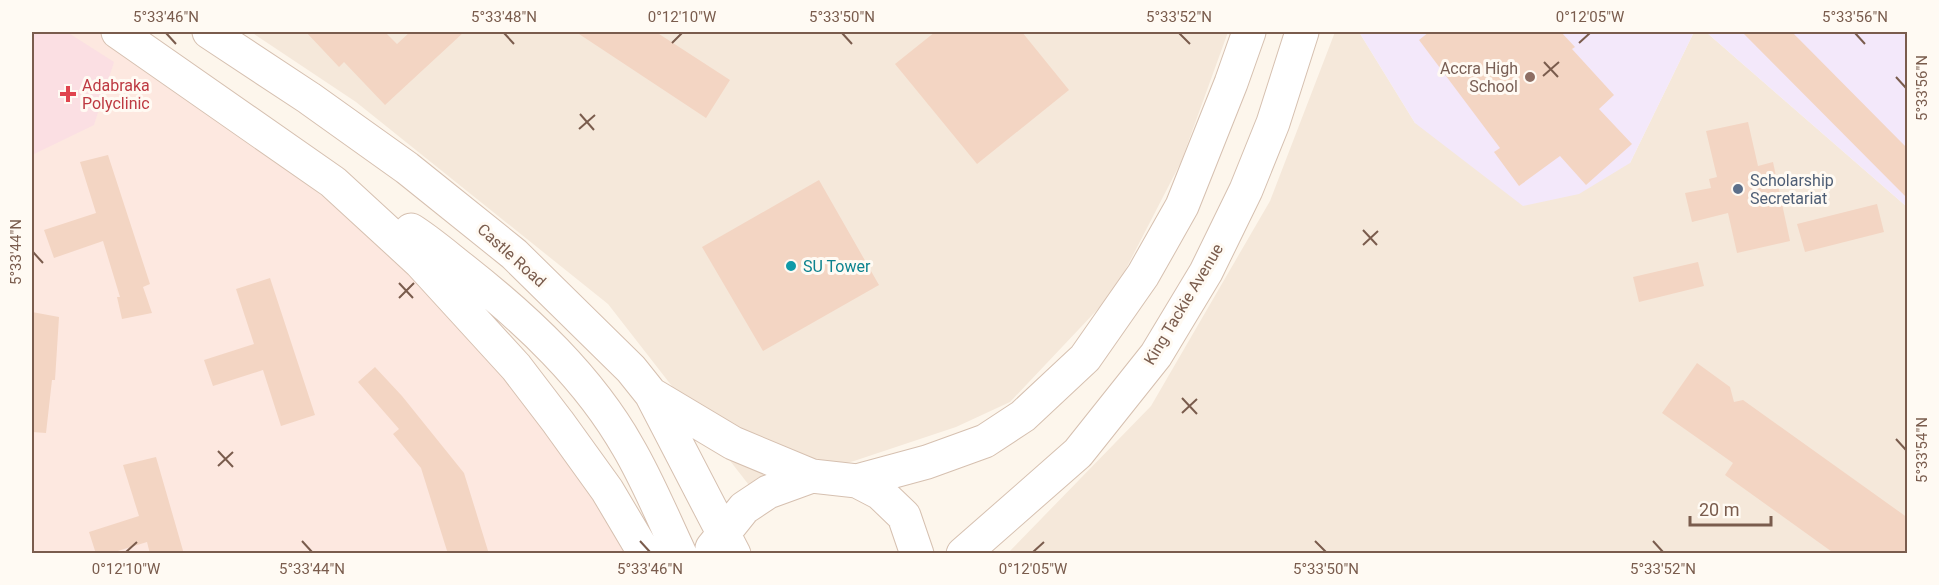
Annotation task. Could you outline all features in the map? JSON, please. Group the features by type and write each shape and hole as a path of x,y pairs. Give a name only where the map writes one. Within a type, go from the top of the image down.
{"main road":[{"path":"118,32 333,182 421,237 523,320 559,357 611,420 628,447 680,554"},
{"name":"Castle Road","path":"210,32 309,98 407,168 514,254 631,369 651,394 722,546"},
{"path":"857,481 927,462 985,441 1023,416 1085,358 1143,275 1182,206 1249,32"},
{"name":"King Tackie Avenue","path":"963,554 1078,453 1156,355 1206,272 1246,190 1273,123 1302,32"},
{"path":"333,182 420,262 516,368 607,490 645,554"},
{"path":"651,394 733,443 812,476 857,481 880,493 904,516 917,554"},
{"path":"722,546 744,508 768,492 812,476"}],"shaded area":[{"path":"32,32 97,32 245,132 405,265 518,377 636,553 32,553"},
{"name":"Adabraka Polyclinic","path":"32,32 67,32 114,62 94,125 32,155"},
{"path":"251,32 1228,32 1181,162 1114,292 1010,402 956,427 854,461 752,489 608,304 356,102"},
{"path":"1335,32 1359,32 1415,123 1630,163 1694,32 1706,32 1907,207 1907,553 1007,554 1151,406 1270,201"},
{"name":"Accra High School","path":"1359,32 1694,32 1630,163 1579,194 1523,206 1415,123"},
{"path":"1706,32 1907,32 1907,207"}],"building":[{"path":"306,32 385,32 397,44 410,32 464,32 385,105 344,62 339,67"},
{"path":"576,32 656,32 730,80 706,118"},
{"path":"935,32 1022,32 1069,90 977,164 895,64"},
{"path":"1429,32 1561,32 1575,47 1572,49 1614,95 1599,109 1632,144 1586,185 1560,156 1519,186 1494,152 1500,148 1419,40"},
{"path":"1742,32 1792,32 1908,149 1908,199"},
{"path":"1748,122 1758,166 1773,162 1790,241 1737,253 1728,213 1692,222 1685,193 1711,188 1709,179 1717,177 1706,131"},
{"path":"108,155 150,284 143,287 152,313 122,319 117,297 120,297 103,241 54,258 44,230 96,213 80,162"},
{"name":"SU Tower","path":"819,180 879,285 763,351 702,247"},
{"path":"1877,204 1884,232 1805,252 1797,224"},
{"path":"1698,262 1704,286 1639,302 1633,277"},
{"path":"270,278 315,415 281,426 263,370 213,386 204,360 254,344 236,289"},
{"path":"32,312 59,317 55,380 52,380 46,433 32,432"},
{"path":"1697,363 1730,387 1734,402 1743,400 1908,518 1908,554 1835,554 1725,475 1733,463 1662,413"},
{"path":"375,367 402,396 464,473 489,554 448,554 421,468 393,434 399,429 358,382"},
{"path":"156,457 184,554 150,554 147,542 108,554 96,554 89,532 139,516 123,465"}],"place":[{"name":"Accra High School","path":"1530,77"},
{"name":"Adabraka Polyclinic","path":"68,94"},
{"name":"Scholarship Secretariat","path":"1738,189"},
{"name":"SU Tower","path":"791,266"}]}
